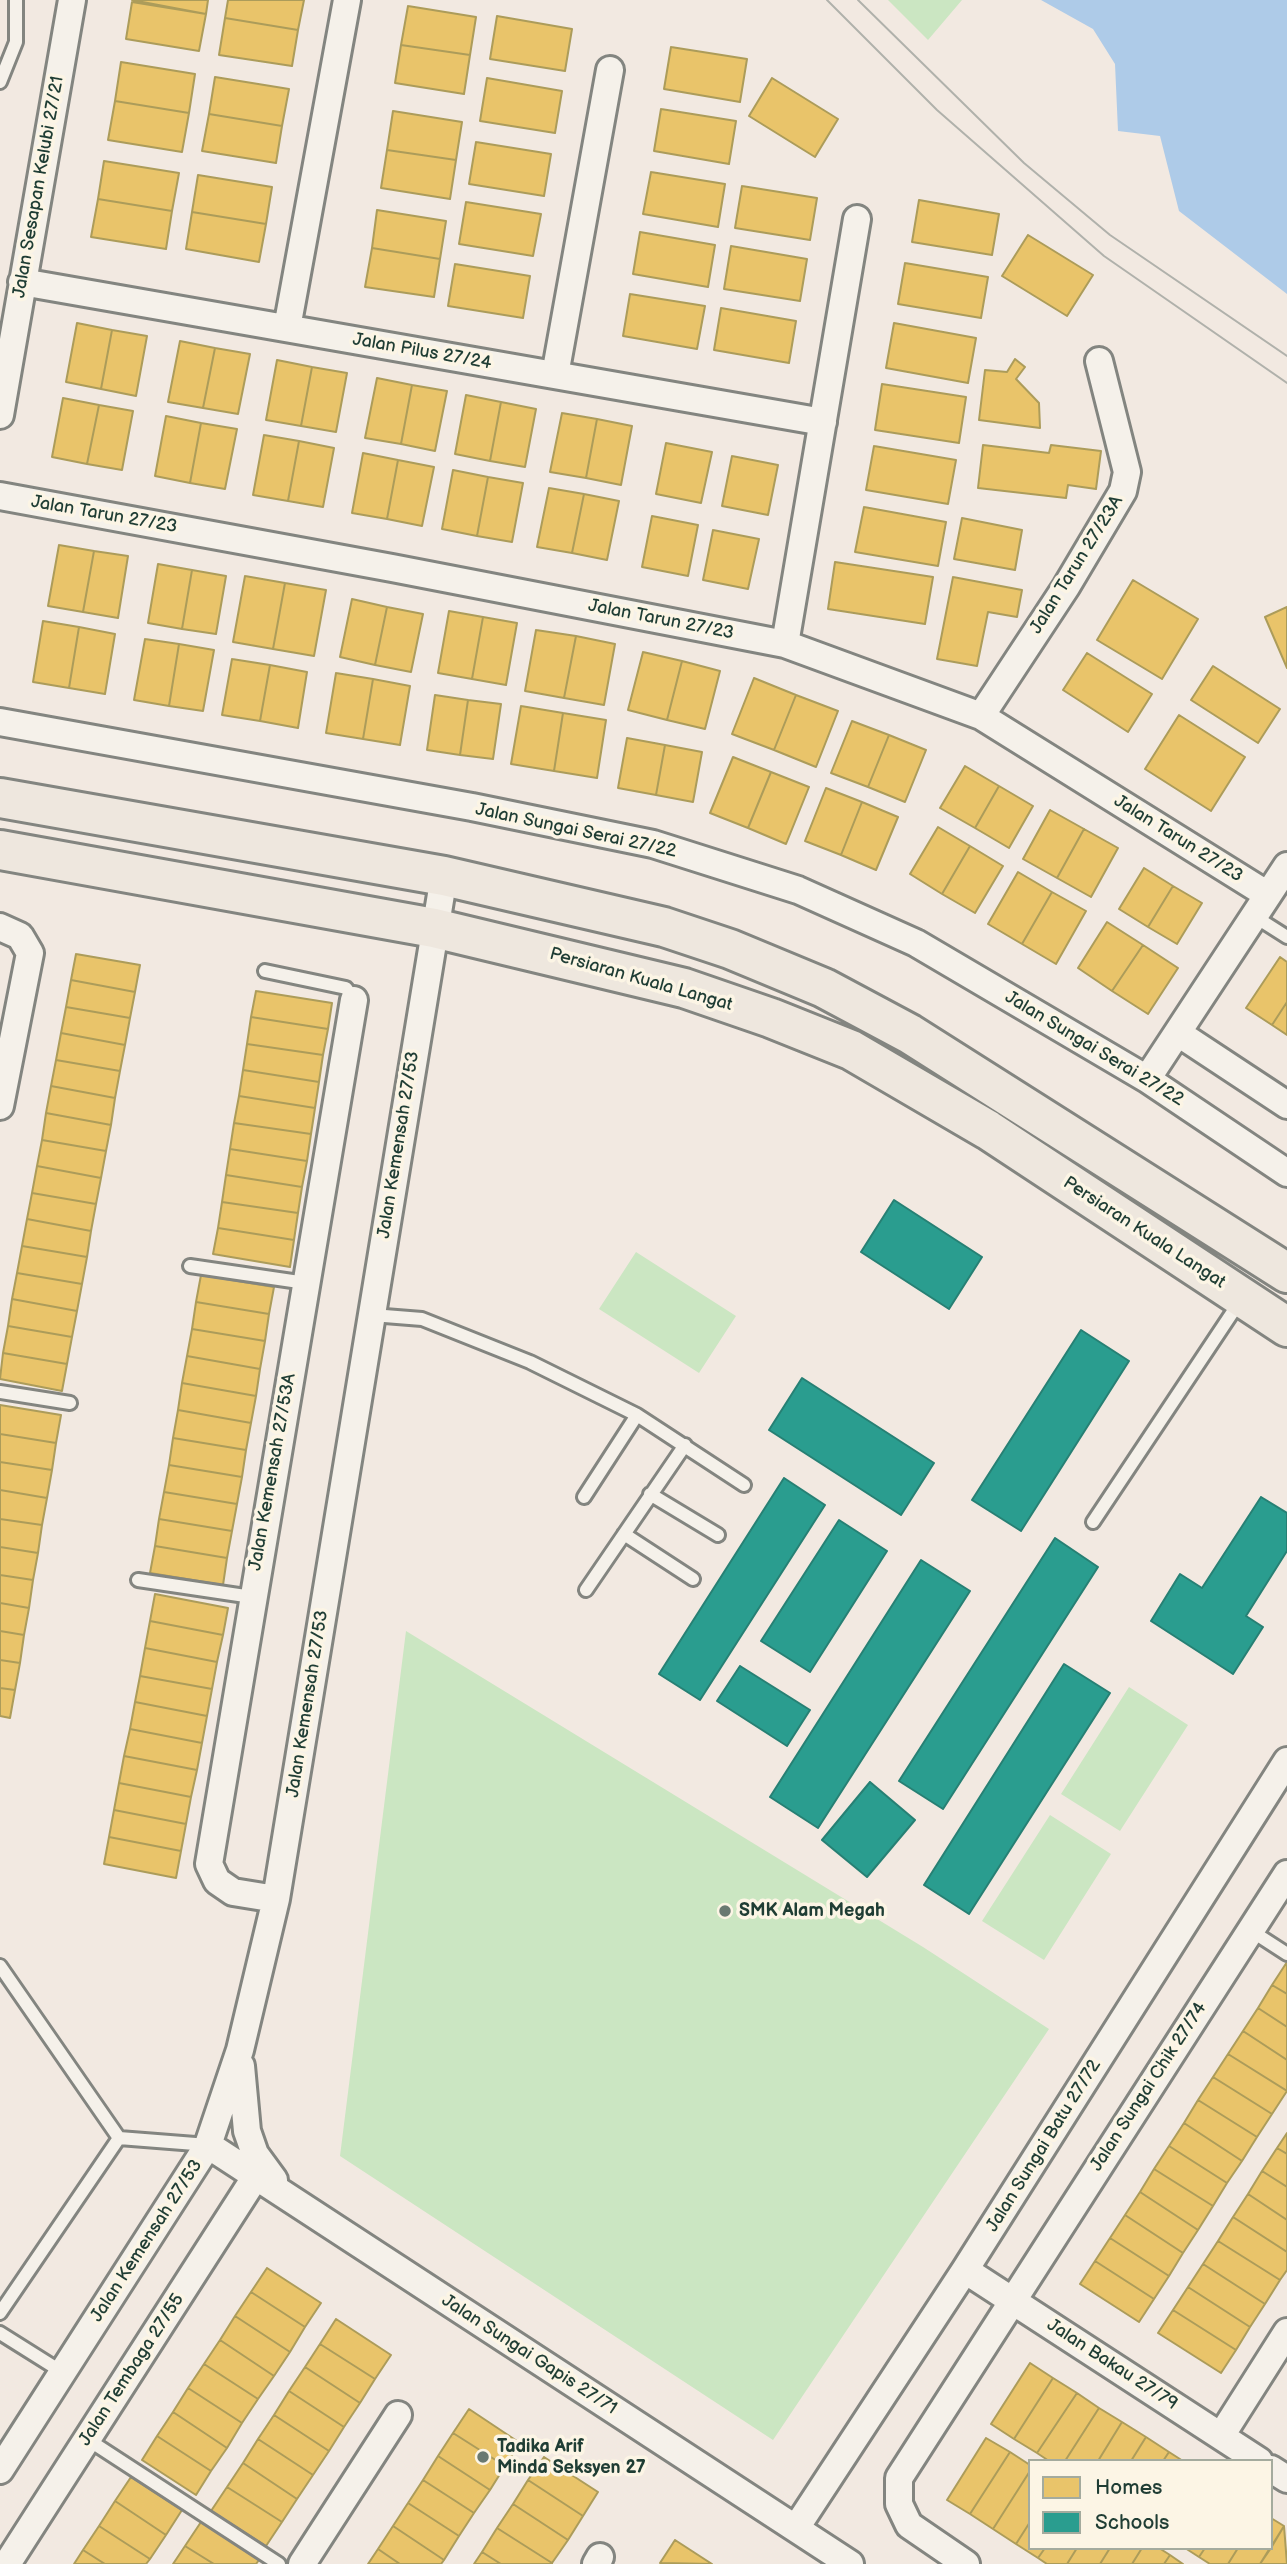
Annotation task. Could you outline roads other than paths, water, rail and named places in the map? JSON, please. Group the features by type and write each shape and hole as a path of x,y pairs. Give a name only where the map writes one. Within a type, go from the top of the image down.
{"main road":[{"path":"0,798 444,876 664,927 730,949 824,988 910,1034 1287,1273"},
{"name":"Persiaran Kuala Langat","path":"0,850 434,928 684,988 851,1050 988,1130 1287,1327"}],"street":[{"name":"Jalan Sesapan Kelubi 27/21","path":"0,415 72,0"},
{"path":"287,328 346,0"},
{"path":"555,375 610,70"},
{"path":"785,645 857,219"},
{"name":"Jalan Pilus 27/24","path":"22,282 823,422"},
{"name":"Jalan Tarun 27/23A","path":"981,716 1066,587 1123,491 1127,472 1099,361"},
{"name":"Jalan Tarun 27/23","path":"0,496 391,568 785,645 981,716 1261,906"},
{"name":"Jalan Sungai Serai 27/22","path":"0,722 472,807 653,844 798,890 916,943 1147,1079 1287,1173"},
{"path":"1147,1079 1287,866"},
{"name":"Jalan Kemensah 27/53","path":"0,2470 208,2145 240,2050 276,1899 444,876"},
{"path":"0,927 20,936 30,953 0,1106"},
{"name":"Jalan Kemensah 27/53A","path":"276,1899 233,1892 216,1881 209,1864 354,1000"},
{"path":"1178,1033 1287,1105"},
{"name":"Jalan Sungai Batu 27/72","path":"796,2528 965,2270 1287,1761"},
{"name":"Jalan Sungai Chik 27/74","path":"966,2564 909,2525 899,2504 899,2478 1287,1874"},
{"path":"240,2050 247,2131 255,2154 285,2195"},
{"name":"Jalan Sungai Gapis 27/71","path":"208,2145 850,2564"},
{"name":"Jalan Tembaga 27/55","path":"7,2564 256,2176"},
{"name":"Jalan Bakau 27/79","path":"965,2270 1256,2459"},
{"path":"1221,2436 1287,2332"},
{"path":"302,2564 398,2415"}],"lane":[{"path":"0,82 16,42 16,0"},
{"path":"1261,906 1287,937"},
{"path":"265,971 346,988 354,1000"},
{"path":"190,1266 306,1283"},
{"path":"1093,1522 1242,1298"},
{"path":"372,1315 422,1319 530,1362 637,1415 744,1485"},
{"path":"0,1392 70,1403"},
{"path":"584,1497 637,1415"},
{"path":"586,1590 685,1445"},
{"path":"650,1494 718,1535"},
{"path":"624,1534 692,1579"},
{"path":"138,1580 252,1597"},
{"path":"1250,1930 1287,1954"},
{"path":"0,1966 119,2138"},
{"path":"119,2138 208,2145"},
{"path":"0,2313 119,2138"},
{"path":"0,2333 62,2372"},
{"path":"88,2439 279,2564"}],"water":[{"path":"1041,0 1287,0 1287,294 1179,211 1160,136 1118,131 1115,64 1093,29"}],"tram line":[{"path":"827,0 937,110 1104,256 1287,383"},
{"path":"858,0 1024,163 1110,235 1287,356"}],"place":[{"name":"SMK Alam Megah","path":"725,1911"},
{"name":"Tadika Arif Minda Seksyen 27","path":"483,2457"}]}
